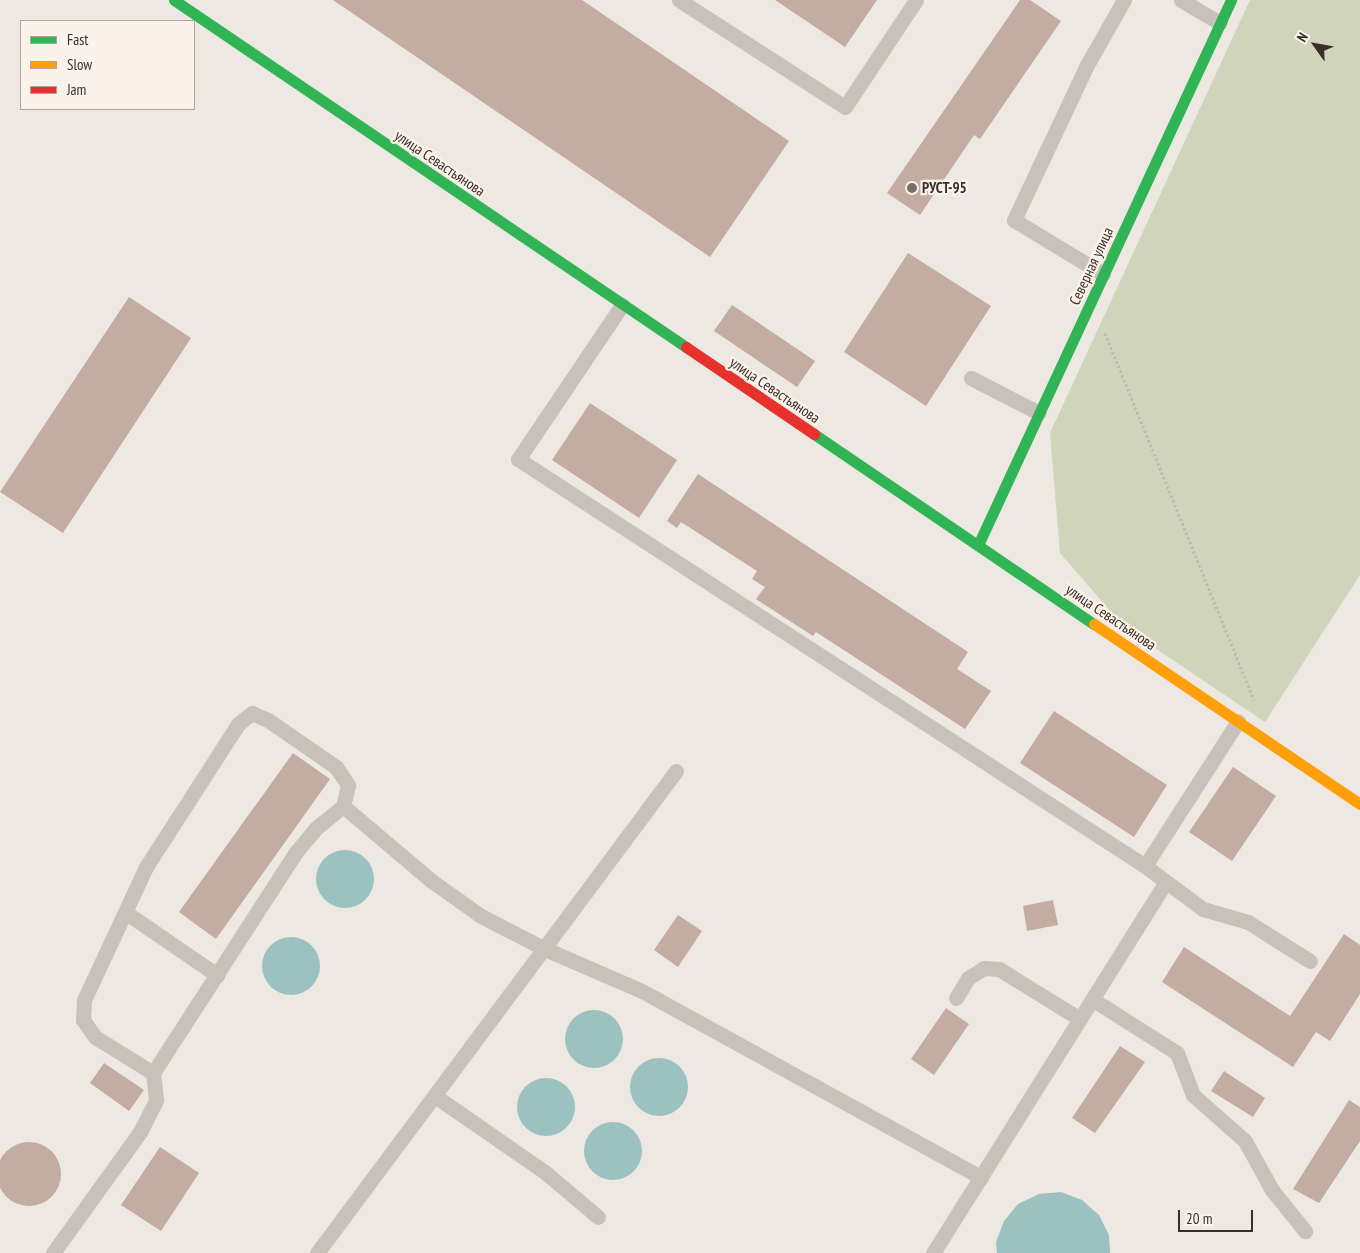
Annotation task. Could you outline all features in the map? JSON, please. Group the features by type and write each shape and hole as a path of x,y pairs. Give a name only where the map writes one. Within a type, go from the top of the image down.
{"street":[{"name":"улица Севастьянова","path":"174,0 1360,804"},
{"name":"Северная улица","path":"978,545 1231,0"}],"lane":[{"path":"679,0 845,107 916,0"},
{"path":"1103,274 1014,220 1087,65 1124,0"},
{"path":"1181,0 1220,23"},
{"path":"622,305 518,459 1145,866 1203,909 1248,922 1310,961"},
{"path":"971,378 1039,413"},
{"path":"53,1253 140,1132 156,1100 153,1072 296,852 316,828 344,806 348,785 336,767 268,720 252,713 238,724 146,867 84,1000 83,1020 95,1036 153,1072"},
{"path":"1145,866 1238,721"},
{"path":"317,1253 676,771"},
{"path":"344,806 433,882 473,911 545,949 642,991 980,1177"},
{"path":"932,1253 1166,882"},
{"path":"125,912 217,975"},
{"path":"956,998 968,978 984,968 999,969 1080,1019"},
{"path":"1092,999 1177,1053 1193,1095 1245,1141 1272,1190 1305,1231"},
{"path":"435,1096 546,1173 598,1217"}],"path":[{"path":"1092,300 1242,668 1256,706 1256,733"}],"green space":[{"path":"1250,0 1360,0 1360,575 1265,722 1125,628 1060,553 1050,433"}],"water":[{"path":"345,850 356,852 369,863 374,879 372,890 361,903 345,908 334,906 321,895 316,879 318,868 329,855"},
{"path":"291,937 302,939 315,950 320,966 318,977 307,990 291,995 280,993 267,982 262,966 264,955 275,942"},
{"path":"594,1010 605,1012 618,1023 623,1039 621,1050 610,1063 594,1068 583,1066 570,1055 565,1039 567,1028 578,1015"},
{"path":"659,1058 670,1060 683,1071 688,1087 686,1098 675,1111 659,1116 648,1114 635,1103 630,1087 632,1076 643,1063"},
{"path":"546,1078 557,1080 570,1091 575,1107 573,1118 562,1131 546,1136 535,1134 522,1123 517,1107 519,1096 530,1083"},
{"path":"613,1122 624,1124 637,1135 642,1151 640,1162 629,1175 613,1180 602,1178 589,1167 584,1151 586,1140 597,1127"},
{"path":"1061,1192 1082,1200 1099,1215 1109,1235 1110,1253 997,1253 996,1242 1004,1221 1018,1204 1039,1194"}],"building":[{"path":"333,0 582,0 789,141 710,257"},
{"path":"775,0 877,0 845,47"},
{"path":"1020,0 1030,0 1061,21 980,139 974,135 920,215 887,193"},
{"path":"908,253 991,306 926,406 844,352"},
{"path":"129,297 191,338 63,533 0,492"},
{"path":"732,305 815,361 797,387 714,331"},
{"path":"590,403 677,460 639,518 552,460"},
{"path":"698,474 968,652 957,669 991,691 965,729 816,632 813,636 756,599 765,587 752,579 757,571 681,522 677,528 667,521"},
{"path":"1054,711 1167,785 1134,837 1020,763"},
{"path":"293,753 330,779 216,939 179,912"},
{"path":"1233,767 1276,796 1232,861 1189,832"},
{"path":"1053,900 1058,925 1027,931 1023,906"},
{"path":"678,915 702,931 678,967 654,950"},
{"path":"1344,934 1360,945 1360,994 1330,1041 1316,1032 1293,1067 1162,982 1184,947 1290,1016"},
{"path":"946,1008 969,1024 934,1075 911,1059"},
{"path":"1120,1046 1145,1062 1095,1133 1072,1118"},
{"path":"104,1063 144,1090 129,1111 90,1083"},
{"path":"1224,1071 1265,1098 1253,1117 1211,1091"},
{"path":"1349,1100 1360,1107 1360,1141 1319,1203 1293,1189"},
{"path":"23,1143 35,1143 47,1148 55,1156 60,1168 60,1180 55,1192 47,1200 35,1205 23,1205 11,1200 3,1192 -1,1183 -1,1165 3,1156 11,1148"},
{"path":"160,1147 199,1173 161,1231 121,1205"}],"traffic: fast":[{"path":"174,0 686,347"},
{"path":"978,545 1231,0"},
{"path":"814,434 1094,624"}],"traffic: slow":[{"path":"1094,624 1360,804"}],"traffic: jam":[{"path":"686,347 814,434"}],"place":[{"name":"РУСТ-95","path":"912,188"}]}
